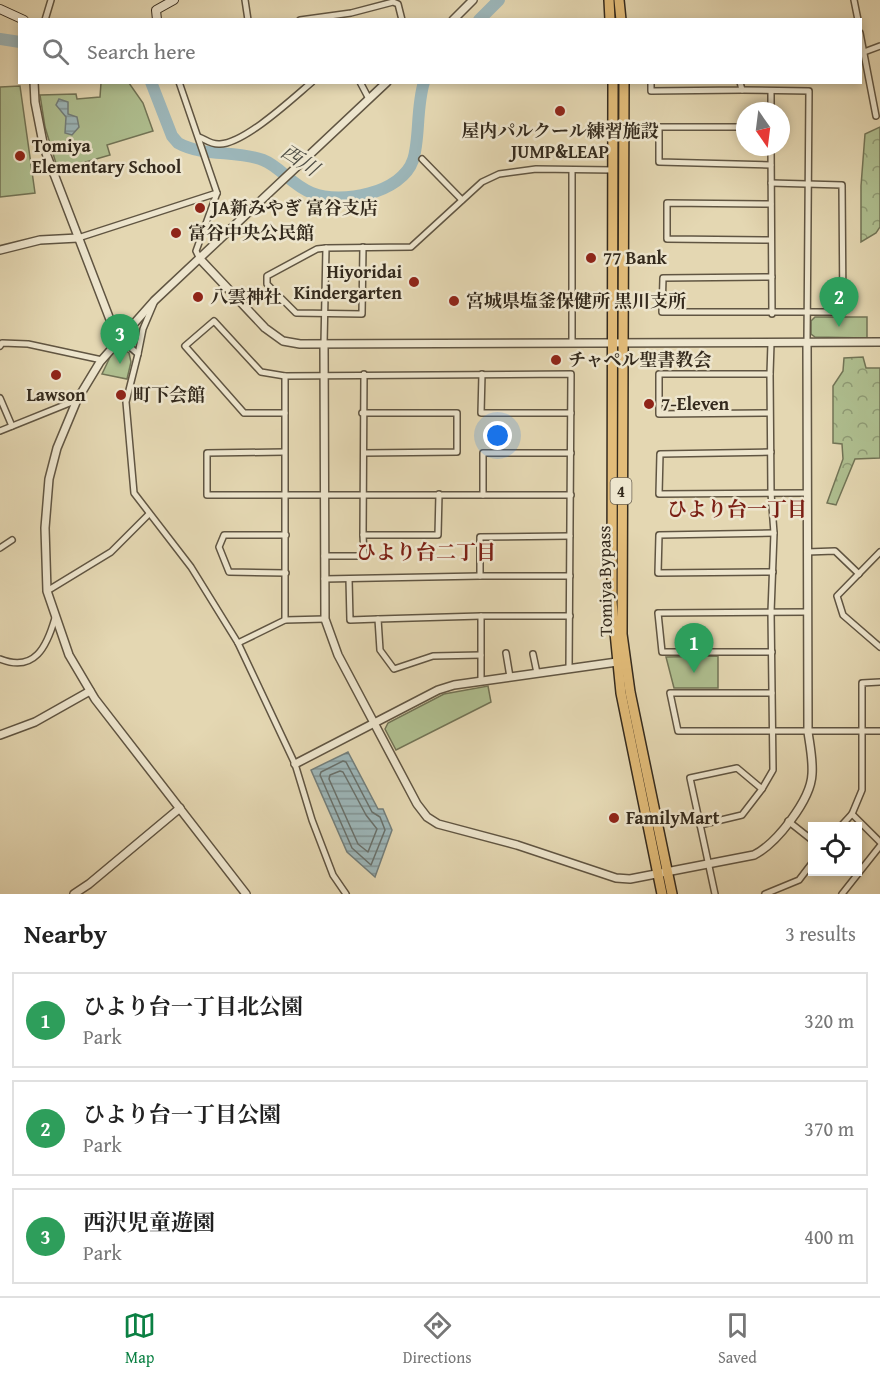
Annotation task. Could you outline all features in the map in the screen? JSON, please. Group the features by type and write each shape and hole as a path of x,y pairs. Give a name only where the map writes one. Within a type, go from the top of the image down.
{"highway":[{"path":"609,0 610,18"},
{"path":"620,0 621,18"},
{"name":"Tomiya Bypass","path":"613,84 611,581 617,662 628,733 663,873 672,894"},
{"name":"Tomiya Bypass","path":"624,84 622,634 630,692 663,873 662,894"}],"main road":[{"path":"157,18 156,10 174,0"},
{"path":"0,9 20,18"}],"street":[{"path":"46,18 51,0"},
{"path":"245,0 248,18"},
{"path":"455,18 473,0"},
{"path":"854,0 858,18"},
{"path":"344,17 393,2 398,4 402,18"},
{"path":"862,39 876,116"},
{"path":"864,52 880,46"},
{"path":"34,84 35,102 44,148 78,238 114,330 138,354"},
{"path":"180,84 217,193 196,250 200,259 276,337 290,343 880,342"},
{"path":"199,140 220,144 232,140 258,126 310,84"},
{"path":"361,84 369,99"},
{"path":"246,894 90,691 69,655 47,591 45,528 49,479 57,448 77,400 102,360 154,301 385,84"},
{"path":"326,248 323,375 325,619 338,655 417,804 427,817 438,824 517,845 616,878 707,865 754,855 764,850 810,789 812,774 808,732 807,552 806,184 809,91 651,91 651,84"},
{"path":"740,84 742,90"},
{"path":"771,91 771,102"},
{"path":"736,127 659,127 659,162 771,165"},
{"path":"771,156 772,314"},
{"path":"422,159 462,200"},
{"path":"363,247 363,314 296,314 267,284 267,276 317,249 363,247 411,247 482,182 499,174 536,169 613,170"},
{"path":"572,171 572,343"},
{"path":"771,183 842,185 843,312 772,314 662,312 663,278 771,277"},
{"path":"0,250 40,240 78,238 217,193"},
{"path":"771,204 667,203 667,239 771,240"},
{"path":"154,301 143,328 126,402 130,473 134,493 191,567 238,644 295,764 312,820 333,875 346,894"},
{"path":"285,413 244,413 185,346 214,321 261,372 285,376 571,374 569,669"},
{"path":"0,346 2,343 28,344 102,360"},
{"path":"700,825 742,815 773,770 771,612 774,533 771,493 771,343"},
{"path":"324,556 364,556 362,413 364,374"},
{"path":"482,374 481,413 571,413"},
{"path":"770,374 659,374 659,414 770,413"},
{"path":"285,376 285,620"},
{"path":"0,398 12,426"},
{"path":"0,431 77,400"},
{"path":"362,413 457,413 456,452 364,453"},
{"path":"284,452 207,453 207,495 571,495"},
{"path":"771,452 660,454 659,494 807,493"},
{"path":"483,495 483,453 570,453"},
{"path":"363,535 438,535 439,494"},
{"path":"47,591 111,552 149,514"},
{"path":"773,572 658,573 659,535 774,533"},
{"path":"286,535 224,535 219,547 229,572 286,573"},
{"path":"480,576 480,537 570,536"},
{"path":"0,548 12,540"},
{"path":"807,552 835,551 859,574"},
{"path":"880,552 837,596 843,615 880,647"},
{"path":"324,579 570,576"},
{"path":"348,579 350,620 570,616"},
{"path":"771,652 662,652 658,613 808,612"},
{"path":"481,616 481,681"},
{"path":"0,659 12,664 31,660 48,642 55,618"},
{"path":"238,644 285,620 325,619"},
{"path":"378,619 380,650 394,669 433,656 481,655"},
{"path":"506,653 510,677"},
{"path":"533,654 537,673"},
{"path":"295,764 438,690 481,681 617,662"},
{"path":"845,822 852,814 862,790 862,683 880,682"},
{"path":"0,735 35,722 90,691"},
{"path":"772,693 670,693 678,731 880,731"},
{"path":"715,894 690,778 737,768 762,789"},
{"path":"74,894 180,808"},
{"path":"842,894 880,844 852,814"},
{"path":"788,821 808,836"},
{"path":"765,894 799,880 808,869"}],"green space":[{"path":"101,84 130,84 143,103 153,131 107,145 110,155 58,170 45,127 40,95 76,94 77,99 100,97"},
{"path":"20,86 35,193 0,197 0,87"},
{"path":"880,127 880,227 876,233 861,242 861,186 865,134"},
{"path":"815,317 867,317 867,338 815,337 811,334 811,321"},
{"path":"123,349 129,353 131,362 127,379 102,374 112,353"},
{"path":"863,357 866,368 880,368 880,458 855,459 836,505 827,503 843,459 842,444 833,443 833,386 843,371 844,358"},
{"path":"718,656 718,688 674,688 666,657"},
{"path":"488,686 491,702 396,750 385,729 388,723 444,694"}],"water":[{"path":"59,99 68,102 68,114 77,117 79,127 72,135 65,133 66,117 56,105"},
{"path":"348,752 378,809 383,809 392,830 375,877 347,852 311,770"}],"waterway":[{"name":"西川","path":"481,18 499,0"},
{"name":"西川","path":"0,39 18,42"},
{"name":"西川","path":"152,84 172,136 178,143 198,150 263,160 305,190 338,198 354,197 384,188 397,181 407,171 413,160 417,143 424,84"}],"place":[{"name":"屋内パルクール練習施設 JUMP&LEAP","path":"560,111"},
{"name":"Tomiya Elementary School","path":"20,156"},
{"name":"JA新みやぎ 富谷支店","path":"200,208"},
{"name":"富谷中央公民館","path":"176,233"},
{"name":"77 Bank","path":"591,258"},
{"name":"Hiyoridai Kindergarten","path":"414,282"},
{"name":"八雲神社","path":"198,297"},
{"name":"宮城県塩釜保健所 黒川支所","path":"454,301"},
{"name":"ひより台一丁目公園","path":"839,327"},
{"name":"チャペル聖書教会","path":"556,360"},
{"name":"西沢児童遊園","path":"120,364"},
{"name":"Lawson","path":"56,375"},
{"name":"町下会館","path":"121,395"},
{"name":"7-Eleven","path":"649,404"},
{"name":"ひより台一丁目北公園","path":"694,673"},
{"name":"FamilyMart","path":"614,818"}],"district":[{"name":"ひより台一丁目","path":"737,509"},
{"name":"ひより台二丁目","path":"426,552"}]}
